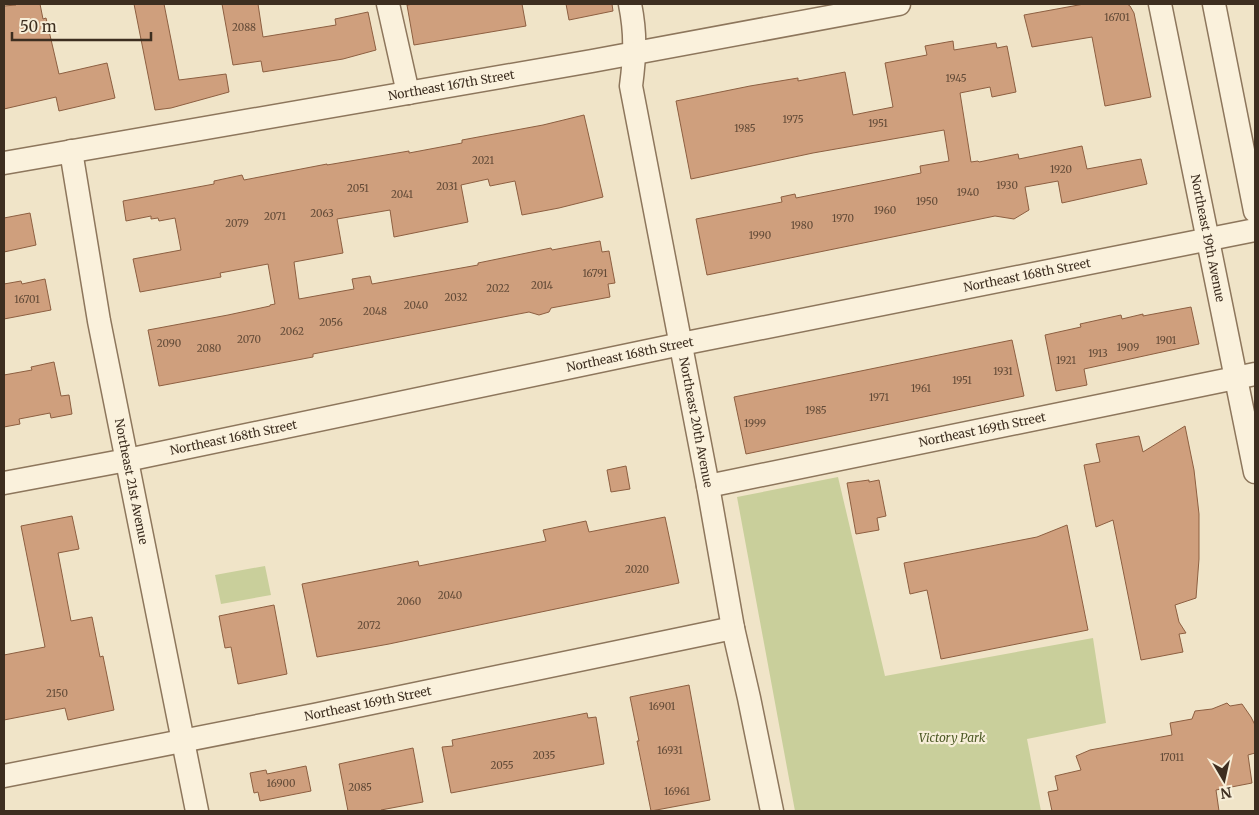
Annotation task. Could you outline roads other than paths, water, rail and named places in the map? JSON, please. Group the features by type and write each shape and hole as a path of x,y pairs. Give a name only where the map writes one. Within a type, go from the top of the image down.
{"street":[{"path":"388,4 408,93"},
{"name":"Northeast 20th Avenue","path":"630,4 634,25 635,53 631,86 682,344 733,628 772,811"},
{"name":"Northeast 167th Street","path":"4,164 635,53 899,4"},
{"name":"Northeast 19th Avenue","path":"1160,4 1207,240 1246,375 1255,472"},
{"path":"1214,4 1255,210"},
{"name":"Northeast 21st Avenue","path":"71,152 99,321 197,811"},
{"name":"Northeast 168th Street","path":"4,483 127,460 682,344 1255,230"},
{"name":"Northeast 169th Street","path":"708,486 1246,375"},
{"name":"Northeast 169th Street","path":"4,776 184,741 733,628"}],"park label":[{"name":"Victory Park","path":"952,738"}]}
